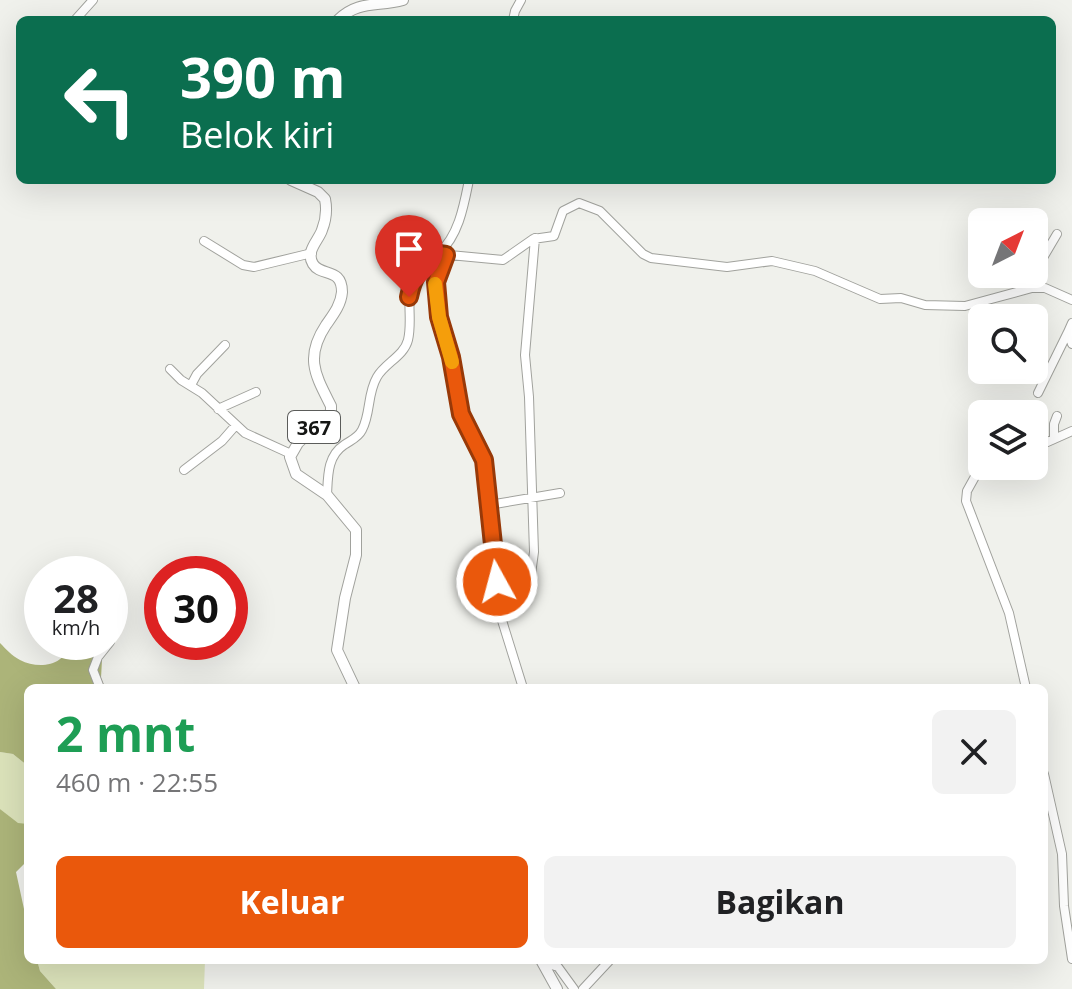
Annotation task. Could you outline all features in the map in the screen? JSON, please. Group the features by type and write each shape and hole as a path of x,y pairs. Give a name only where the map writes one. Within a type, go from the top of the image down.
{"main road":[{"path":"344,16 359,5 403,0"},
{"path":"300,184 318,192 325,199 324,224 313,244 312,253"},
{"name":"367","path":"312,253 313,264 334,275 342,287 338,306 321,334 315,355 315,375 332,408 329,416 314,427 291,454 291,465 296,474 327,495 352,521 357,533 356,555 347,586 337,647 338,657 353,684"},
{"path":"544,964 557,989"}],"street":[{"path":"79,16 93,0"},
{"path":"468,184 459,222 442,255 436,282 439,317 451,357 461,414 484,460 502,628 522,684"},
{"path":"327,495 332,459 340,448 359,435 364,426 372,386 380,372 407,344 409,297 415,276 422,266 442,255 503,260 535,238 553,236 563,211 570,206 584,203 600,211 643,254 651,258 727,267 772,261 815,271 880,299 901,298 925,305 965,306 1024,290 1045,288 1072,300"},
{"path":"1048,249 1057,234"},
{"path":"497,582 522,583 531,574 534,552 525,355 535,238"},
{"path":"204,241 243,265 254,267 312,253"},
{"path":"1070,328 1072,344"},
{"path":"1038,393 1070,328"},
{"path":"191,385 197,374 225,345"},
{"path":"170,369 252,438 291,454"},
{"path":"218,409 256,392"},
{"path":"1054,439 1057,416"},
{"path":"184,470 222,441 236,425"},
{"path":"1048,442 1072,431"},
{"path":"973,480 966,501 1009,613 1025,684"},
{"path":"489,505 560,493"},
{"path":"97,660 93,670 98,684"},
{"path":"1048,792 1062,854 1064,906 1072,959"},
{"path":"550,964 558,967 574,989"},
{"path":"583,989 606,964"}],"green space":[{"path":"0,643 27,663 43,665 57,661 102,660 103,684 24,684 24,763 13,754 0,752"},
{"path":"0,752 13,754 24,763 24,824 18,824 0,809"},
{"path":"0,809 18,823 24,824 24,864 16,872 24,909 24,964 38,964 40,971 56,989 0,989"},
{"path":"38,964 205,964 204,989 56,989 40,971"}],"slow traffic":[{"path":"435,284 439,317 452,362"}],"route":[{"path":"409,297 415,276 422,266 439,254 446,255 436,282 439,317 451,357 461,414 484,460 497,582"}]}
